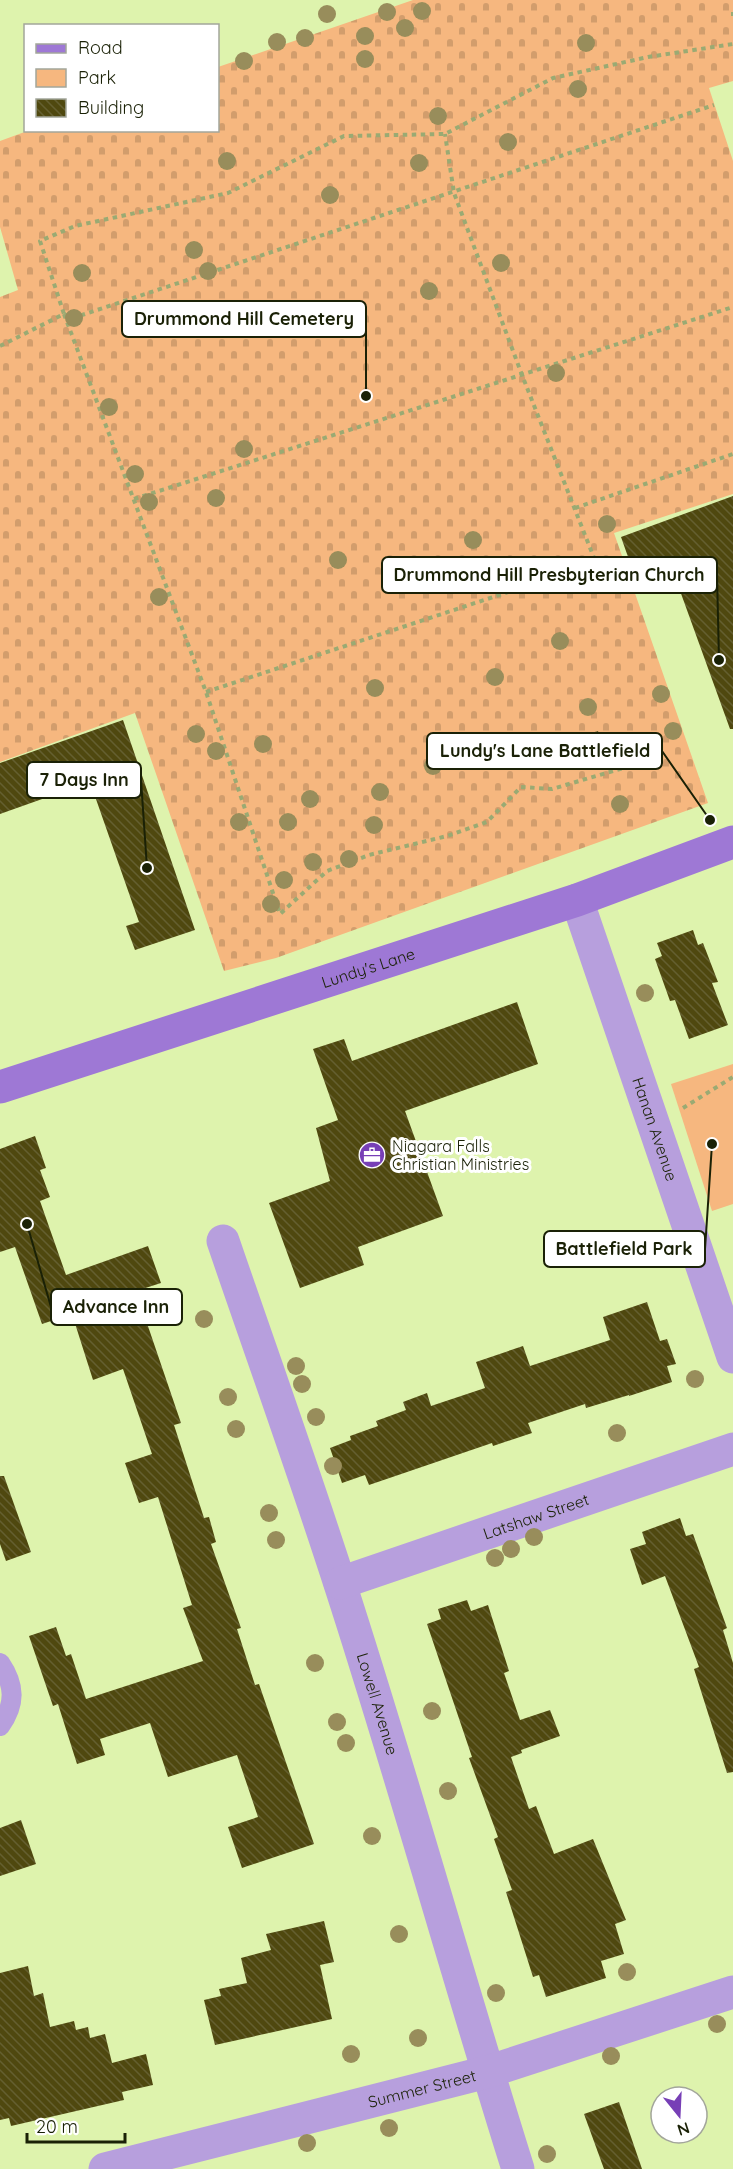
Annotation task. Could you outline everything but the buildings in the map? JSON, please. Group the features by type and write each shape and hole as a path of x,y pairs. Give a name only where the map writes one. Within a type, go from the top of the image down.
{"main road":[{"name":"Lundy's Lane","path":"0,1087 577,900 733,842"}],"street":[{"name":"Hanan Avenue","path":"577,900 733,1357"},
{"name":"Lowell Avenue","path":"223,1241 340,1584 420,1840 487,2072 518,2169"},
{"name":"Latshaw Street","path":"340,1584 733,1449"},
{"name":"Summer Street","path":"105,2169 487,2072 733,1992"}],"lane":[{"path":"0,1663 9,1676 12,1694 9,1714 0,1726"}],"path":[{"path":"647,761 552,789 521,787 487,822 447,836 369,855 327,871 280,914 206,692 64,314 40,241 75,226 228,193 344,136 445,134 553,78 648,57 733,44"},
{"path":"64,314 73,318 714,105"},
{"path":"206,692 596,563 454,193 445,134"},
{"path":"134,500 733,307"},
{"path":"0,346 64,314"},
{"path":"575,508 733,454"},
{"path":"652,1119 686,1107 733,1077"}],"green space":[{"path":"413,0 733,0 733,81 709,88 733,161 733,494 614,533 708,803 276,958 224,971 135,713 0,762 0,297 18,290 0,227 0,141 25,132 219,132 219,67"},
{"path":"733,1064 733,1204 712,1211 671,1084"}],"place":[{"name":"Drummond Hill Cemetery","path":"366,396"},
{"name":"Drummond Hill Presbyterian Church","path":"719,660"},
{"name":"Lundy's Lane Battlefield","path":"710,820"},
{"name":"7 Days Inn","path":"147,868"},
{"name":"Battlefield Park","path":"712,1144"},
{"name":"Niagara Falls Christian Ministries","path":"372,1155"},
{"name":"Advance Inn","path":"27,1224"}]}
